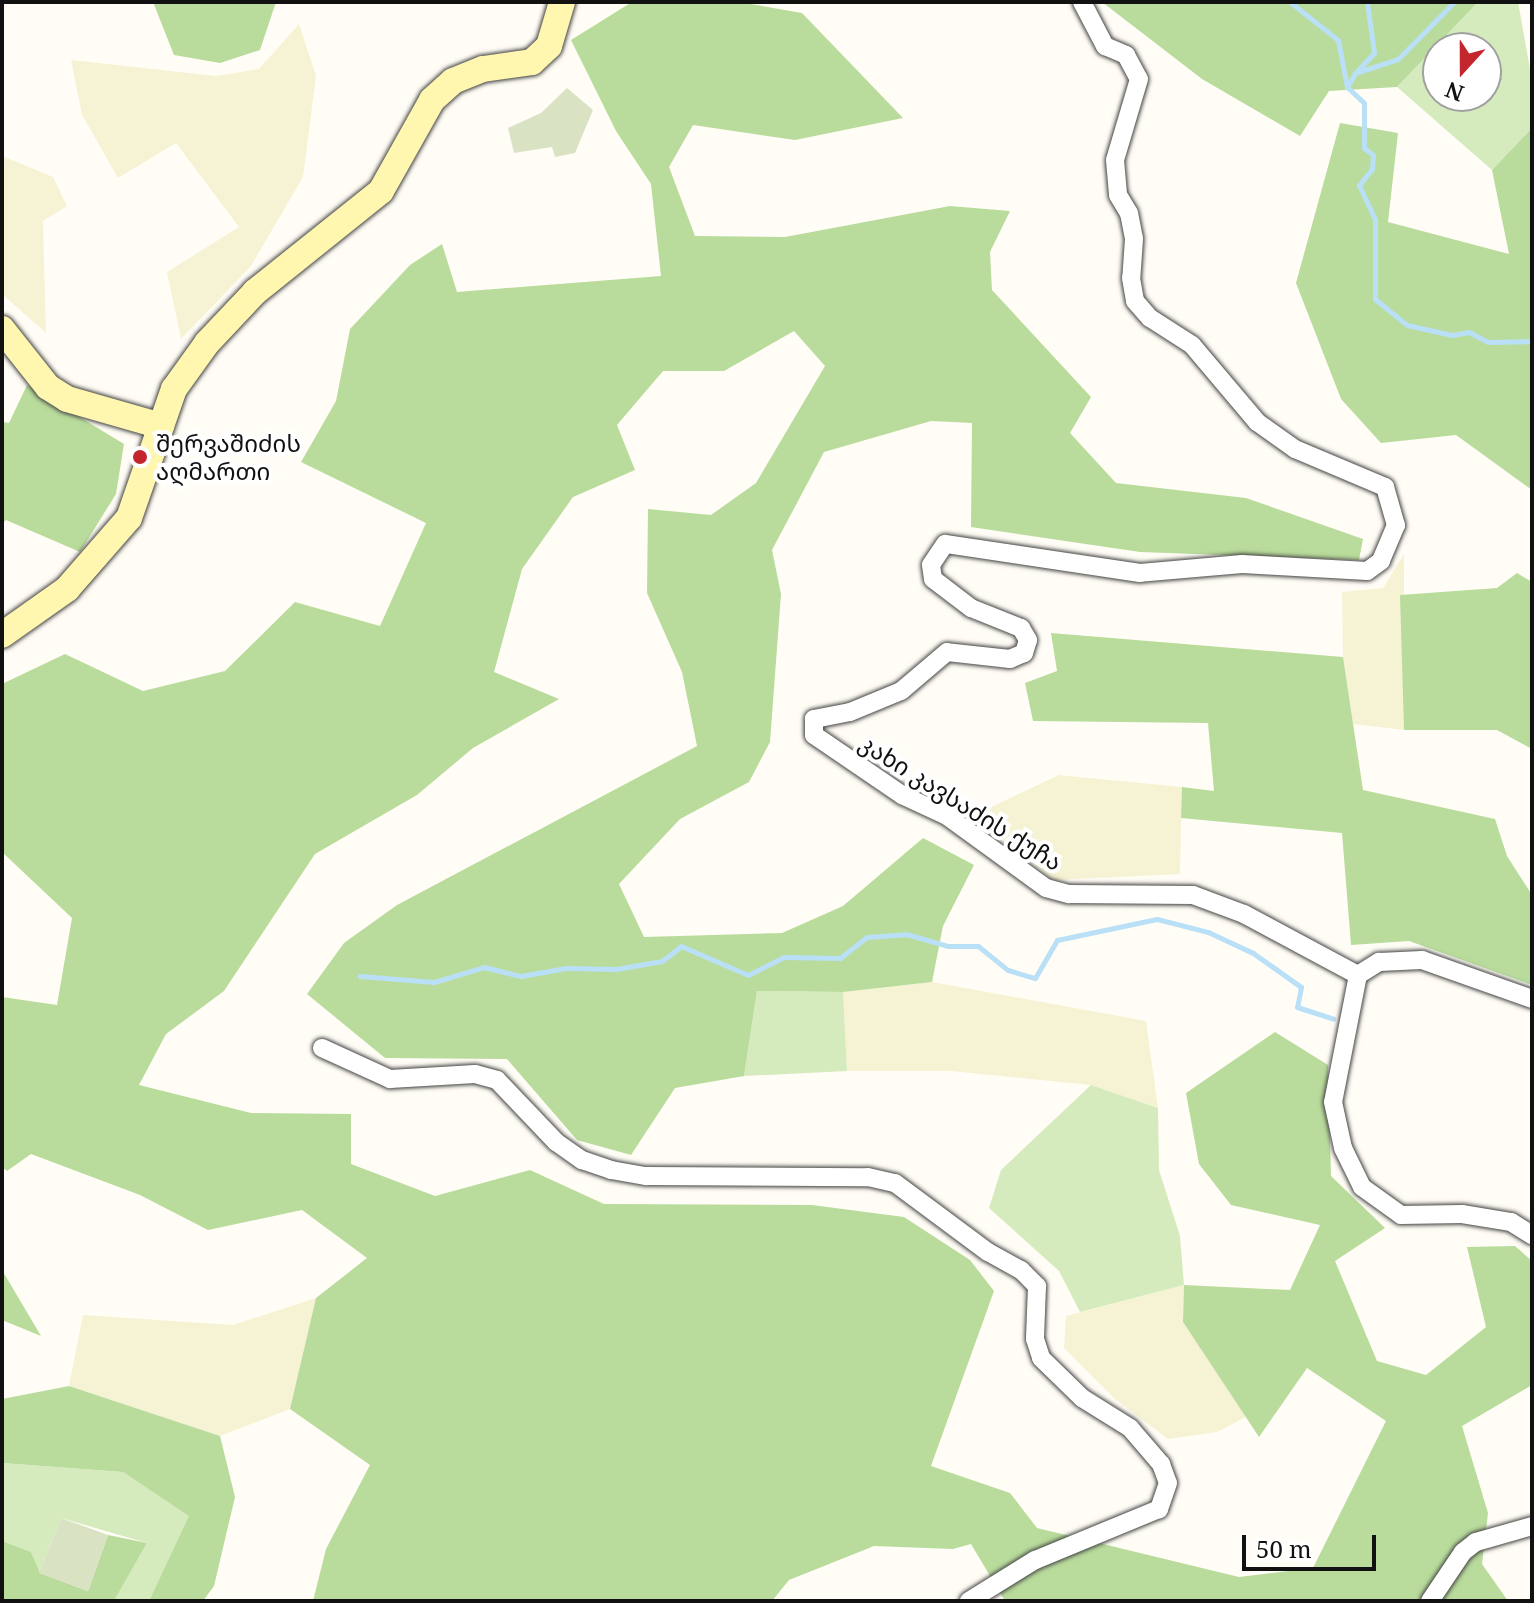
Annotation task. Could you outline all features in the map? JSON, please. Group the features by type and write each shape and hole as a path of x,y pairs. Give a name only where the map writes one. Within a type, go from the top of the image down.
{"street":[{"path":"2,635 67,589 129,518 161,426 186,369 245,302 381,191 432,100 453,81 483,69 532,62 549,46 562,2"},
{"name":"კახი კავსაძის ქუჩა","path":"1082,2 1105,46 1126,55 1139,79 1115,160 1118,195 1129,213 1134,239 1131,278 1135,301 1150,318 1192,345 1257,422 1295,449 1385,487 1396,525 1381,561 1367,571 1242,564 1140,573 945,544 931,565 933,579 971,608 1021,628 1028,640 1024,653 1010,659 947,652 901,691 850,712 814,719 814,735 902,795 947,816 1046,888 1069,894 1193,895 1244,914 1358,975"},
{"path":"2,329 48,387 67,399 161,426"},
{"path":"1532,999 1422,960 1379,962 1358,975 1333,1102 1343,1148 1362,1187 1401,1215 1462,1214 1511,1222 1532,1235"},
{"path":"322,1048 390,1079 475,1074 497,1080 556,1142 582,1160 611,1170 692,1177 868,1177 895,1183 988,1252 1021,1270 1037,1286 1035,1339 1041,1358 1082,1398 1130,1428 1161,1464 1168,1483 1159,1509 1035,1560 969,1601"},
{"path":"1430,1601 1463,1552 1476,1542 1532,1526"}],"shaded area":[{"path":"299,24 316,76 303,177 251,266 181,339 167,272 239,227 176,143 118,178 82,115 71,60 216,76 259,69"},
{"path":"2,156 53,177 67,206 43,221 46,333 2,294"},
{"path":"1404,554 1404,730 1353,724 1343,657 1342,592 1383,588"},
{"path":"1059,775 1182,787 1180,874 1053,880 974,815"},
{"path":"932,982 1146,1021 1158,1108 1091,1085 951,1071 847,1071 843,992"},
{"path":"1184,1285 1183,1322 1246,1417 1217,1432 1168,1439 1115,1399 1064,1348 1066,1316"},
{"path":"316,1298 290,1409 220,1436 69,1386 83,1315 233,1325"}],"green space":[{"path":"153,2 276,2 260,50 220,63 174,55"},
{"path":"632,2 739,2 802,13 903,118 795,140 693,125 669,167 695,236 785,237 950,206 1010,211 990,252 992,290 1091,397 1070,433 1116,483 1246,498 1363,539 1359,560 1140,552 971,527 972,423 931,421 824,452 772,550 781,594 770,742 749,782 680,819 619,884 644,937 782,933 843,906 923,838 974,865 943,926 932,982 843,992 757,991 744,1076 675,1088 631,1155 577,1140 507,1059 385,1058 307,994 344,943 397,905 697,746 682,672 647,593 648,509 711,515 756,483 825,366 794,331 724,371 663,371 617,425 635,470 573,497 522,569 494,672 559,699 473,748 417,795 315,854 224,991 166,1034 139,1085 251,1113 351,1114 351,1164 435,1196 530,1170 604,1204 812,1205 904,1217 970,1260 994,1291 931,1466 1010,1493 1037,1528 1239,1577 1313,1568 1386,1421 1307,1368 1259,1437 1183,1322 1184,1285 1290,1290 1320,1225 1231,1205 1199,1164 1186,1093 1275,1032 1328,1065 1331,1176 1385,1228 1335,1261 1377,1361 1426,1375 1486,1327 1467,1247 1515,1246 1532,1261 1532,1385 1462,1426 1488,1513 1482,1564 1508,1601 1005,1601 971,1544 953,1549 874,1546 789,1580 772,1601 313,1601 326,1549 370,1465 290,1409 316,1298 367,1258 302,1210 208,1230 140,1195 31,1154 7,1171 2,1167 2,997 57,1005 72,918 2,852 2,684 65,654 143,691 225,671 295,602 380,626 426,523 301,462 336,401 350,329 410,265 442,244 457,292 661,276 651,184 616,131 571,40"},
{"path":"1102,2 1478,2 1449,32 1422,32 1422,61 1397,87 1329,91 1300,136 1202,79"},
{"path":"1478,2 1518,2 1532,80 1532,128 1492,170 1426,112 1502,112 1502,32 1449,32"},
{"path":"1422,61 1422,109 1397,87"},
{"path":"567,88 593,110 575,153 555,157 552,147 514,153 508,128 541,113"},
{"path":"1340,123 1398,133 1388,222 1509,254 1492,170 1532,128 1532,490 1456,435 1381,443 1341,399 1296,283"},
{"path":"27,385 124,444 116,494 80,552 6,520 2,524 2,422 9,423"},
{"path":"1517,573 1532,582 1532,749 1497,730 1404,730 1400,595 1497,588"},
{"path":"1051,633 1343,657 1363,790 1495,819 1507,856 1532,895 1532,985 1409,941 1351,945 1342,833 1181,818 1182,787 1214,791 1208,723 1033,721 1025,683 1057,671"},
{"path":"757,991 843,992 847,1071 744,1076"},
{"path":"1091,1085 1158,1108 1159,1170 1180,1236 1184,1285 1080,1312 1059,1271 989,1208 1001,1170"},
{"path":"2,1270 41,1336 2,1320"},
{"path":"69,1386 220,1436 235,1497 214,1586 203,1601 149,1601 189,1516 123,1472 2,1463 2,1399"},
{"path":"2,1463 123,1472 190,1516 149,1601 114,1601 147,1543 61,1518 39,1573 31,1552 2,1541"},
{"path":"61,1518 108,1535 88,1591 39,1573"},
{"path":"108,1535 147,1543 114,1601 2,1601 2,1541 31,1552 40,1573 88,1591"}],"waterway":[{"path":"1290,2 1338,40 1347,87 1364,103 1364,148 1373,155 1372,169 1359,185 1375,220 1375,299 1407,325 1452,335 1469,332 1488,342 1532,341"},
{"path":"1358,70 1374,53 1367,2"},
{"path":"1347,87 1355,73 1398,59 1454,2"},
{"path":"360,976 434,982 484,967 521,976 566,968 616,969 662,961 681,946 748,975 784,957 840,958 867,937 906,934 948,946 978,946 1008,970 1035,978 1057,940 1157,919 1208,932 1253,953 1301,987 1297,1007 1333,1019"}],"place":[{"name":"შერვაშიძის აღმართი","path":"140,457"}]}
